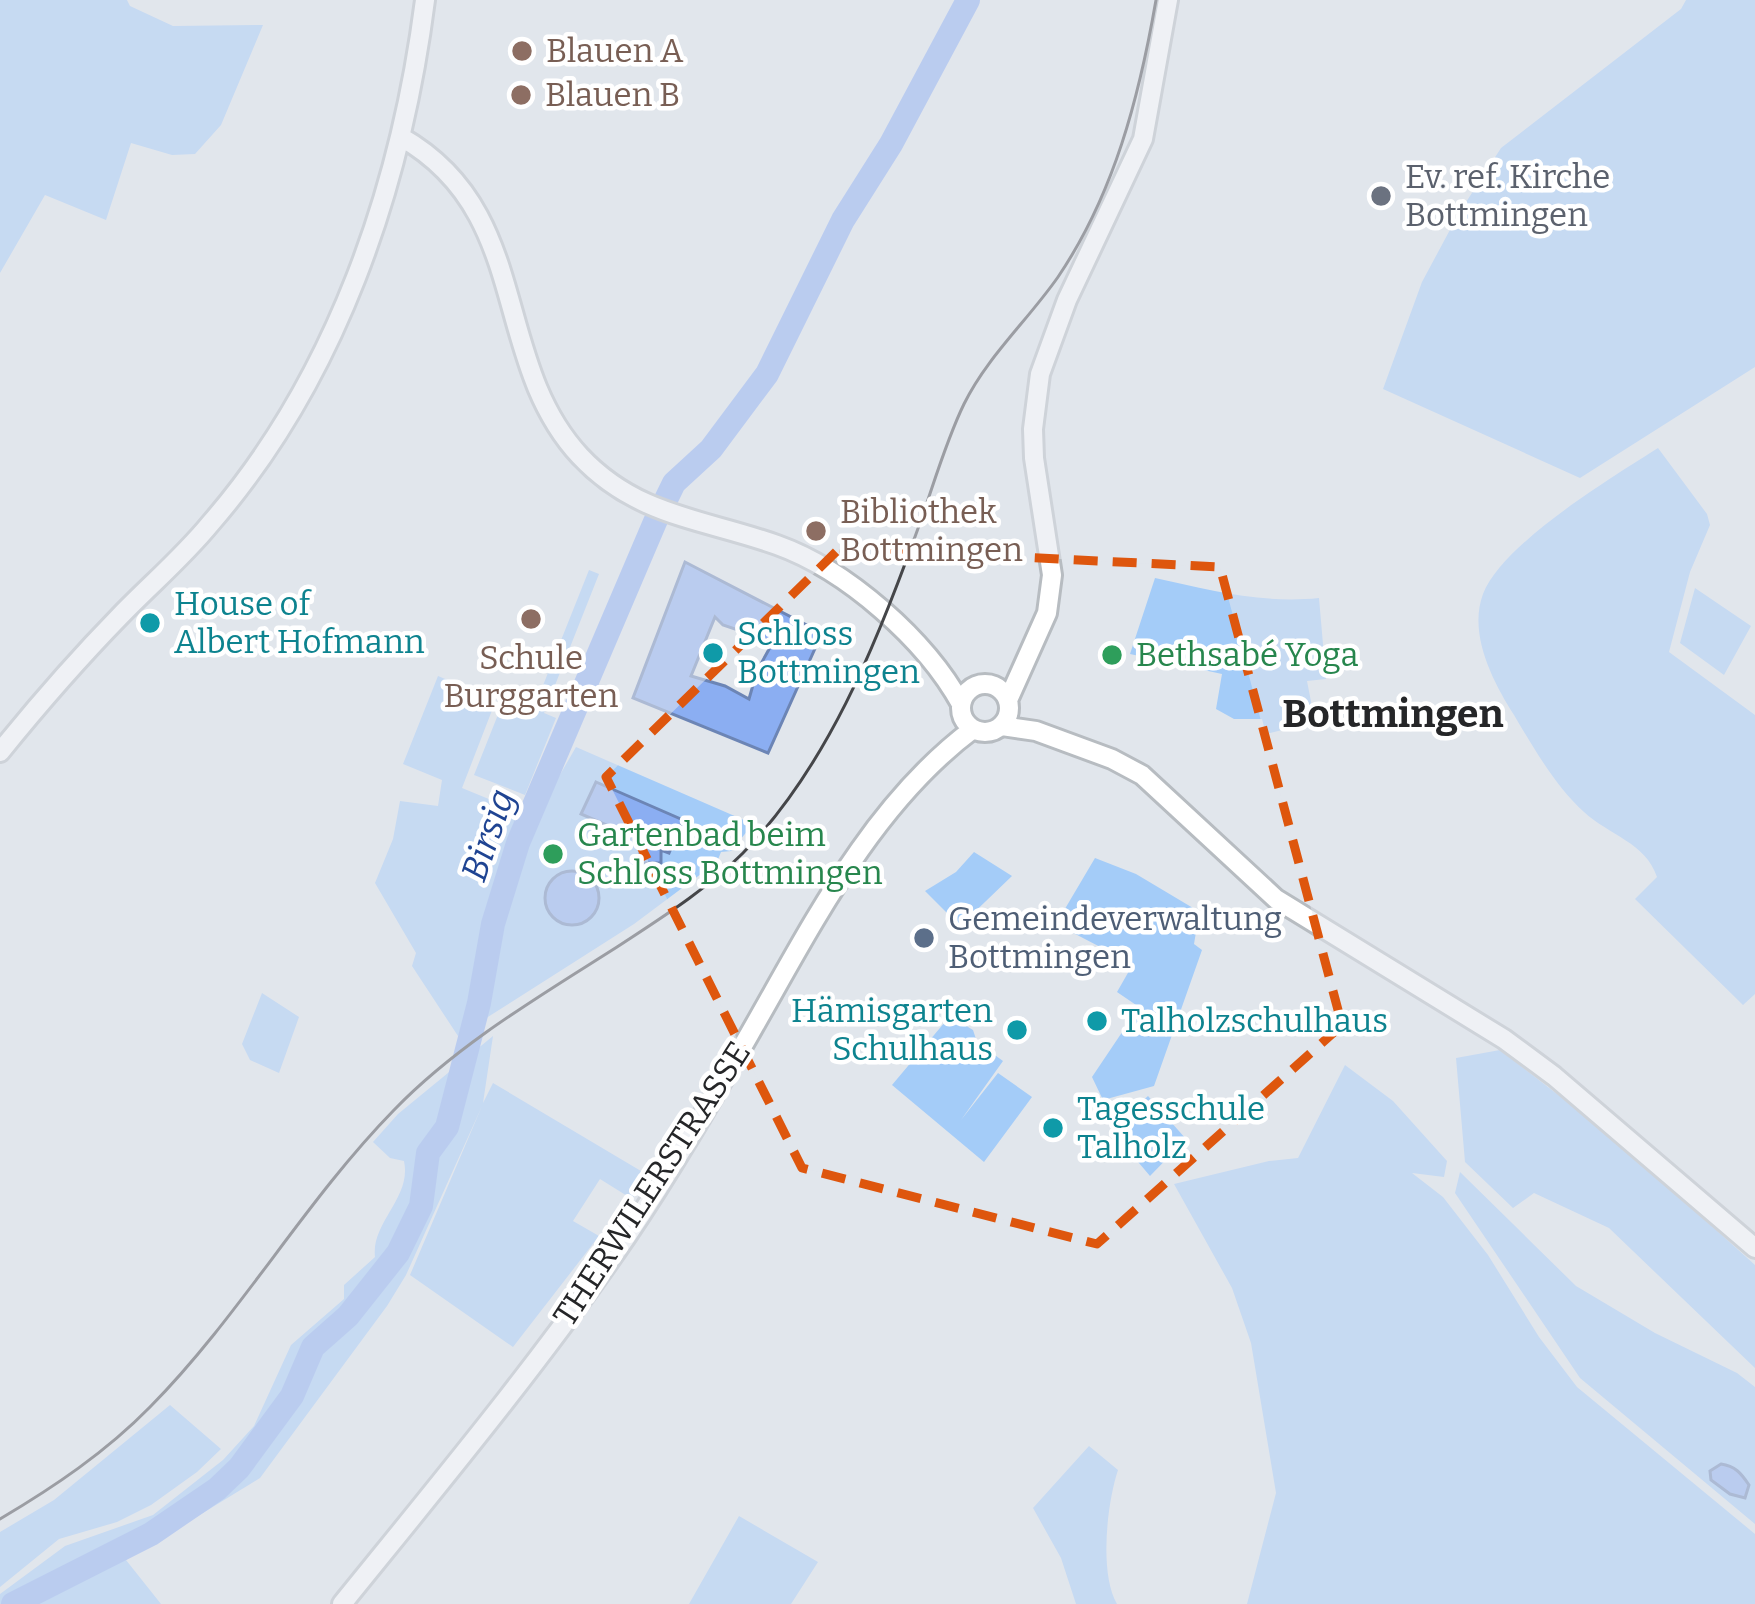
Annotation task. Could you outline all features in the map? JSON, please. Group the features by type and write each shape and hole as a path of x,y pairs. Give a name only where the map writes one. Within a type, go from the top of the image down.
{"main road":[{"path":"0,752 57,682 210,525 258,463 334,330 367,247 401,137 425,0"},
{"path":"401,137 445,170 473,203 502,264 529,368 548,414 583,459 650,506 776,544 838,576 942,670 965,717 988,732 1007,712 1047,613 1052,575 1033,429 1040,374 1066,300 1143,139 1168,0"},
{"name":"THERWILERSTRASSE","path":"342,1604 531,1366 625,1238 747,1039 819,910 901,798 942,751 948,732 965,717 984,685 1040,633"},
{"path":"942,670 984,685 1007,712 1036,731 1112,758 1142,775 1276,899 1504,1039 1755,1248"}],"highlighted area":[{"path":"840,548 1220,567 1342,1025 1097,1244 802,1168 606,777"}],"shaded area":[{"path":"0,0 127,0 130,6 173,26 263,25 221,125 195,154 172,155 131,143 106,220 45,195 0,273"},
{"path":"1686,0 1755,0 1755,367 1580,478 1383,389 1422,282 1501,148 1681,9"},
{"path":"1658,448 1707,514 1710,525 1690,572 1669,652 1755,715 1755,994 1743,1005 1635,899 1657,877 1652,865 1584,812 1555,779 1498,688 1481,641 1483,594 1512,554 1560,513"},
{"path":"685,562 822,633 768,753 633,698","holes":["715,617 723,625 773,642 749,699 691,676"]},
{"path":"589,570 599,574 544,713 556,718 525,795 474,775 505,697 534,708"},
{"path":"1155,578 1257,597 1319,598 1326,679 1307,681 1315,722 1266,734 1262,719 1234,719 1216,709 1222,674 1130,654"},
{"path":"1695,588 1751,626 1724,675 1680,643"},
{"name":"Gartenbad beim Schloss Bottmingen","path":"438,676 496,700 462,788 535,818 576,747 753,824 731,851 721,852 717,862 634,924 458,1036 412,966 416,953 375,883 393,839 400,801 438,806 442,780 403,764"},
{"path":"596,782 683,820 669,853 661,850 661,863 639,863 640,846 650,844 581,814"},
{"path":"974,852 1012,876 960,926 925,891 956,872"},
{"path":"1095,858 1136,874 1193,908 1194,944 1202,950 1154,1086 1103,1100 1092,1077 1139,1007 1117,992 1133,964 1056,924"},
{"path":"572,871 591,879 599,898 591,917 572,925 553,917 545,898 553,879"},
{"path":"262,993 299,1017 279,1073 250,1060 242,1044"},
{"path":"950,1016 973,1030 977,1042 1003,1061 961,1120 998,1073 1032,1097 984,1162 892,1085"},
{"path":"493,1036 483,1103 493,1083 646,1174 632,1199 600,1179 573,1221 599,1236 513,1347 410,1275 482,1106 406,1275 260,1478 126,1560 161,1604 0,1604 0,1594 65,1546 153,1515 223,1460 254,1426 291,1345 344,1299 344,1285 375,1257 379,1232 405,1174 404,1161 390,1158 373,1142 398,1114"},
{"path":"1500,1050 1614,1138 1755,1265 1755,1368 1609,1228 1534,1193 1513,1208 1465,1162 1456,1058"},
{"path":"1345,1065 1393,1101 1447,1161 1444,1177 1412,1173 1443,1197 1488,1255 1577,1387 1755,1534 1755,1604 1247,1604 1276,1493 1251,1343 1232,1288 1174,1184 1298,1158"},
{"path":"1148,1096 1186,1139 1150,1176 1111,1130"},
{"path":"1460,1172 1576,1286 1755,1387 1755,1524 1580,1378 1455,1193"},
{"path":"170,1405 221,1449 151,1505 117,1522 59,1539 0,1587 0,1532 54,1500"},
{"path":"1089,1446 1118,1470 1107,1538 1108,1575 1117,1604 1076,1604 1061,1558 1033,1508"},
{"path":"1721,1464 1734,1468 1749,1485 1745,1498 1711,1480 1710,1471"},
{"path":"739,1516 818,1562 791,1604 689,1604"}],"waterway":[{"name":"Birsig","path":"13,1604 151,1534 217,1489 239,1468 292,1396 313,1347 348,1316 398,1253 421,1206 428,1153 447,1127 479,1003 493,924 518,843 655,522 674,483 711,449 767,374 843,220 891,144 968,0"}],"tram line":[{"path":"0,1519 79,1468 150,1407 213,1335 361,1145 419,1086 501,1022 698,891 743,853 773,819 824,744 866,661 964,404 984,370 1058,277 1095,212 1122,144 1156,0"}],"place":[{"name":"Blauen A","path":"522,51"},
{"name":"Blauen B","path":"521,95"},
{"name":"Ev. ref. Kirche Bottmingen","path":"1381,196"},
{"name":"Bibliothek Bottmingen","path":"816,531"},
{"name":"Schule Burggarten","path":"531,619"},
{"name":"House of Albert Hofmann","path":"150,623"},
{"name":"Schloss Bottmingen","path":"713,653"},
{"name":"Bethsabé Yoga","path":"1112,655"},
{"name":"Gartenbad beim Schloss Bottmingen","path":"553,854"},
{"name":"Gemeindeverwaltung Bottmingen","path":"924,938"},
{"name":"Talholzschulhaus","path":"1097,1021"},
{"name":"Hämisgarten Schulhaus","path":"1017,1030"},
{"name":"Tagesschule Talholz","path":"1053,1128"}],"district":[{"name":"Bottmingen","path":"1393,714"}]}
